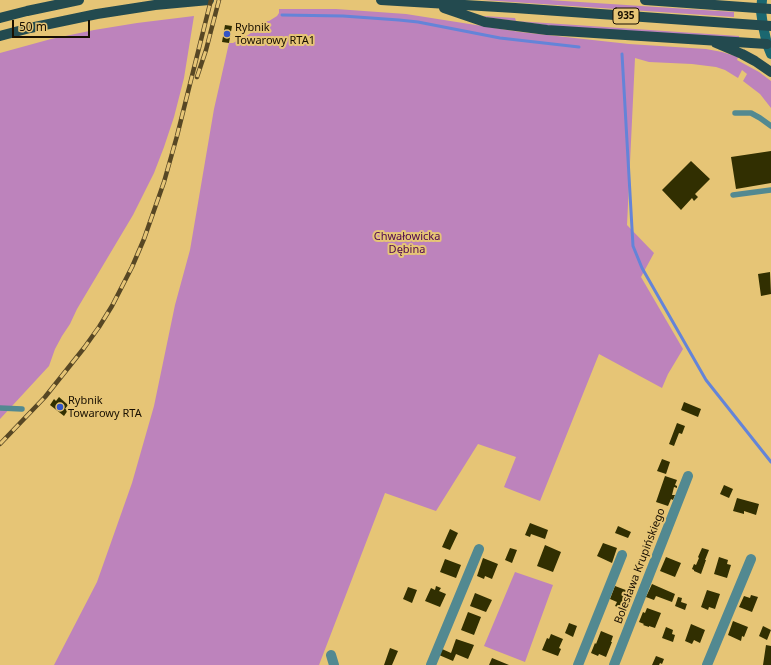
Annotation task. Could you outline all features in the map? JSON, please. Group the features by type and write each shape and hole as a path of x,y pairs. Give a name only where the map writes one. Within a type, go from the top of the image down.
{"main road":[{"path":"0,18 79,0"},
{"path":"0,36 43,25 97,14 155,5 209,0"},
{"name":"935","path":"381,0 771,26"},
{"name":"935","path":"645,0 771,9"},
{"path":"430,3 485,22 520,27 574,33 708,40 769,49 763,26 761,11 762,0"},
{"path":"708,40 742,54 771,72"}],"street":[{"name":"Bolesława Krupińskiego","path":"614,665 688,476"},
{"path":"431,665 479,549"},
{"name":"Bolesława Krupińskiego","path":"578,665 622,555"},
{"path":"707,665 751,559"}],"lane":[{"path":"735,113 751,113 771,126"},
{"path":"733,195 771,190"},
{"path":"0,408 22,410"}],"green space":[{"path":"483,0 549,0 734,12 734,17"},
{"name":"Chwałowicka Dębina","path":"279,9 336,9 406,14 520,32 629,44 706,49 722,52 738,57 737,60 759,72 771,81 771,108 760,94 743,81 747,74 742,70 738,78 725,70 716,67 692,64 649,62 635,58 627,225 654,253 641,277 683,349 668,374 662,388 599,354 540,501 504,487 516,457 478,444 436,511 385,493 319,665 54,665 97,582 132,483 154,406 175,305 190,250 214,109 229,43 233,43 248,35 265,23 265,21 269,21 277,16"},
{"path":"194,16 184,78 174,117 154,173 133,215 62,336 55,349 49,366 0,419 0,53 51,39 94,30"},
{"path":"484,16 515,18 516,21 739,36 739,38 561,27 485,17"},
{"path":"515,572 553,585 525,662 484,646"}],"building":[{"name":"Rybnik Towarowy RTA1","path":"225,25 232,26 229,43 222,42"},
{"path":"771,151 771,183 736,189 731,157"},
{"path":"691,161 710,179 695,194 698,197 694,201 692,198 681,210 662,190"},
{"path":"770,272 771,294 761,296 758,274"},
{"name":"Rybnik Towarowy RTA","path":"59,397 68,405 65,409 68,410 64,416 50,405 54,399 56,401"},
{"path":"684,402 701,409 698,417 681,410"},
{"path":"677,423 685,426 682,434 679,433 674,446 669,444"},
{"path":"662,459 670,462 666,474 657,471"},
{"path":"665,476 677,480 675,485 677,488 674,487 672,495 675,495 673,500 671,499 668,506 656,502"},
{"path":"724,485 733,489 729,498 720,494"},
{"path":"737,498 759,504 756,515 744,511 744,514 733,511"},
{"path":"530,523 548,530 545,539 531,534 530,537 525,535"},
{"path":"618,526 631,532 628,538 615,533"},
{"path":"450,529 458,533 450,550 442,547"},
{"path":"603,543 617,548 612,563 597,556"},
{"path":"545,545 561,552 553,572 537,566"},
{"path":"510,548 517,550 512,563 505,560"},
{"path":"702,548 709,550 701,574 692,569 694,564 696,565"},
{"path":"666,557 681,563 675,577 660,571"},
{"path":"719,557 728,560 727,564 731,565 727,578 714,574"},
{"path":"483,558 498,564 492,579 485,576 484,579 477,576"},
{"path":"445,559 461,565 456,578 440,572"},
{"path":"652,584 675,594 672,602 656,596 654,600 646,597"},
{"path":"436,586 441,588 439,591 446,594 440,607 425,601 431,588 435,590"},
{"path":"615,586 631,592 623,609 615,606 617,602 610,599"},
{"path":"408,587 417,590 412,603 403,599"},
{"path":"707,590 720,594 715,609 709,607 708,610 701,607"},
{"path":"475,593 492,600 486,612 470,606"},
{"path":"751,595 758,597 752,612 739,607 744,596 750,598"},
{"path":"678,597 682,598 681,602 687,604 685,610 675,606"},
{"path":"647,608 661,613 655,628 643,625 644,624 639,622 643,612 645,613"},
{"path":"468,612 481,617 474,635 461,630"},
{"path":"733,621 748,627 744,637 742,636 741,641 728,635"},
{"path":"569,623 577,626 573,637 565,633"},
{"path":"691,624 705,630 700,643 694,640 692,644 685,641"},
{"path":"763,626 771,630 767,640 759,636"},
{"path":"666,627 673,630 672,634 675,635 673,642 662,638"},
{"path":"601,631 613,636 606,657 591,653"},
{"path":"551,634 563,639 559,648 561,649 558,656 542,650 547,638 549,639"},
{"path":"456,639 474,645 468,659 456,654 453,661 439,655 442,649 451,653"},
{"path":"766,645 771,646 771,665 763,665"},
{"path":"390,648 398,651 392,665 384,665"},
{"path":"656,656 664,659 662,664 652,665"},
{"path":"492,658 509,665 489,665"}],"waterway":[{"path":"282,15 343,16 418,22 500,38 579,47"},
{"path":"622,54 633,246 642,268 706,380 771,462"}],"railway":[{"path":"0,444 45,397 84,348 112,306 132,267 144,239 164,182 211,0"},
{"path":"197,77 206,50 219,0"}],"place":[{"name":"Rybnik Towarowy RTA1","path":"227,34"},
{"name":"Rybnik Towarowy RTA","path":"60,407"}]}
